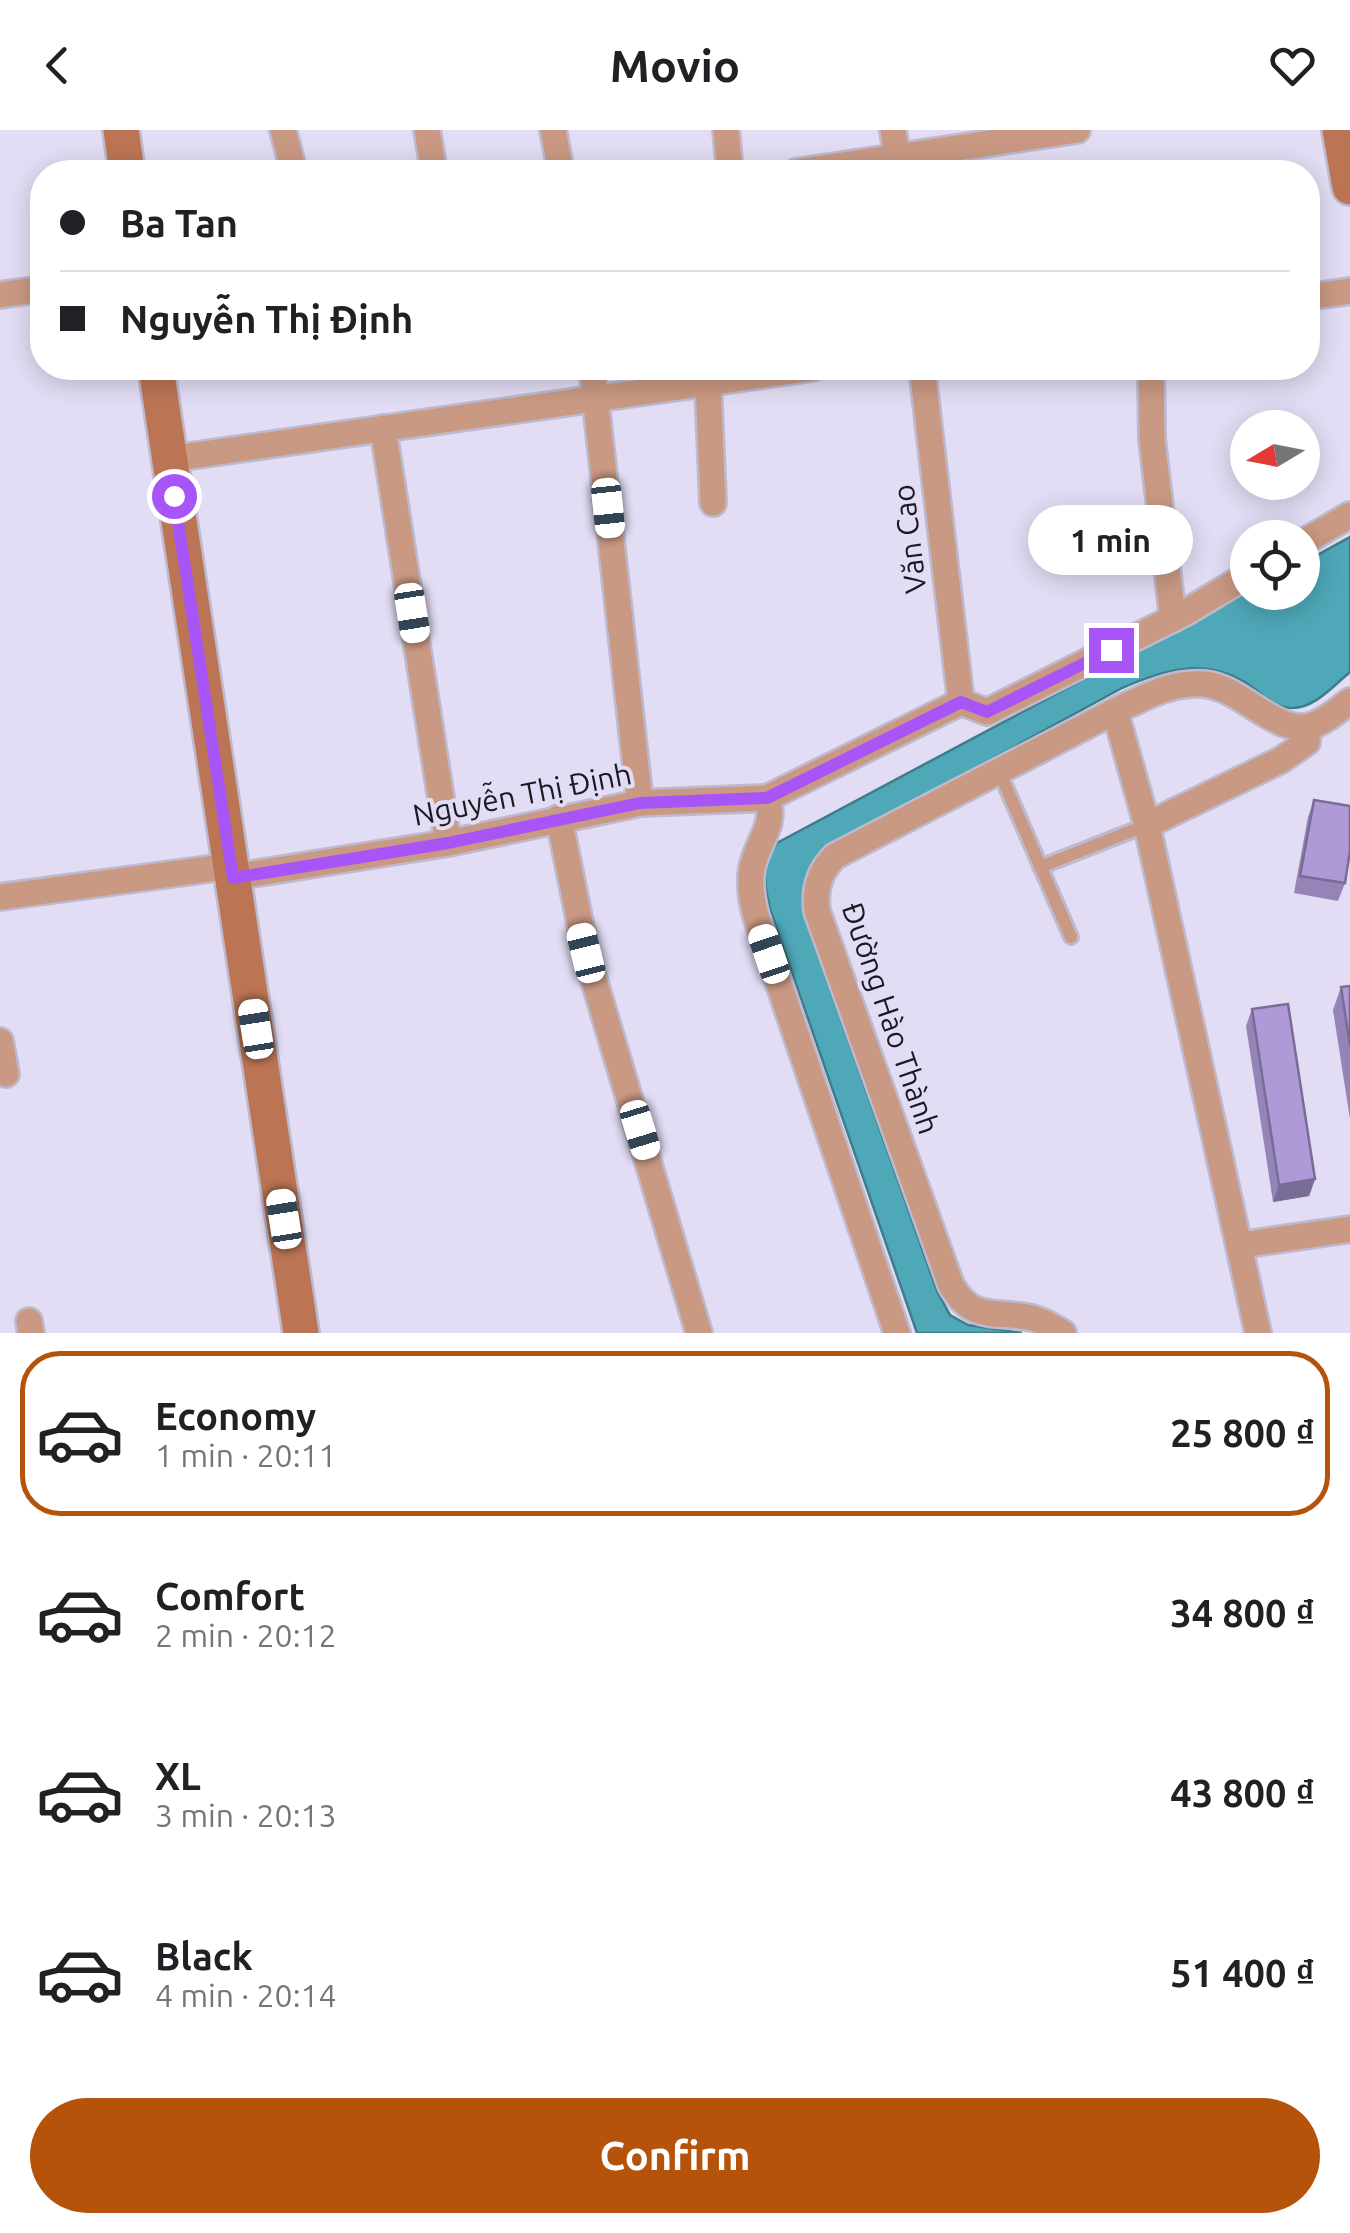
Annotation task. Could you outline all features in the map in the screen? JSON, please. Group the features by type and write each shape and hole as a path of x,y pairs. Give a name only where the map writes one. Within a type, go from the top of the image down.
{"street":[{"path":"121,130 125,160"},
{"path":"283,130 291,160"},
{"path":"427,130 432,160"},
{"path":"552,130 558,160"},
{"path":"726,130 729,160"},
{"path":"893,130 897,160"},
{"path":"924,160 1077,130"},
{"path":"1340,130 1350,187"},
{"path":"0,295 30,291"},
{"path":"1320,295 1350,291"},
{"path":"158,380 301,1333"},
{"path":"594,380 640,803"},
{"path":"169,459 734,380"},
{"name":"Văn Cao","path":"923,380 961,702"},
{"path":"1151,380 1152,439 1173,618"},
{"path":"708,384 714,503"},
{"path":"383,428 448,843"},
{"path":"1320,532 1350,514"},
{"name":"Nguyễn Thị Định","path":"0,897 448,843 640,803 767,798 961,702 987,712 1230,586"},
{"name":"Đường Hào Thành","path":"1063,1333 1029,1317 970,1309 951,1285 816,900 821,874 835,856 1161,690 1182,684 1204,684 1240,696 1278,720 1308,727"},
{"path":"1147,826 1281,760 1307,742 1308,727 1350,701"},
{"path":"1115,711 1147,826 1258,1333"},
{"path":"767,798 771,820 750,879 756,916 897,1333"},
{"path":"558,818 586,953 700,1333"},
{"path":"0,1041 6,1074"},
{"path":"1241,1245 1350,1229"}],"lane":[{"path":"999,771 1070,936"},
{"path":"1040,867 1147,826"}],"water":[{"path":"1350,537 1350,672 1315,701 1284,707 1243,681 1213,670 1182,669 1152,676 1122,688 828,848 814,868 806,898 810,932 937,1291 950,1315 968,1325 1022,1333 917,1333 770,909 765,874 772,851 777,843 1230,601 1230,610 1320,610 1320,554"}],"building":[{"path":"1314,800 1350,806 1345,883 1300,876"},
{"path":"1350,986 1350,1046 1341,987"},
{"path":"1288,1004 1315,1179 1279,1185 1252,1009"}],"route":[{"path":"174,496 233,878 448,843 640,803 767,798 961,702 987,712 1111,650"}]}
